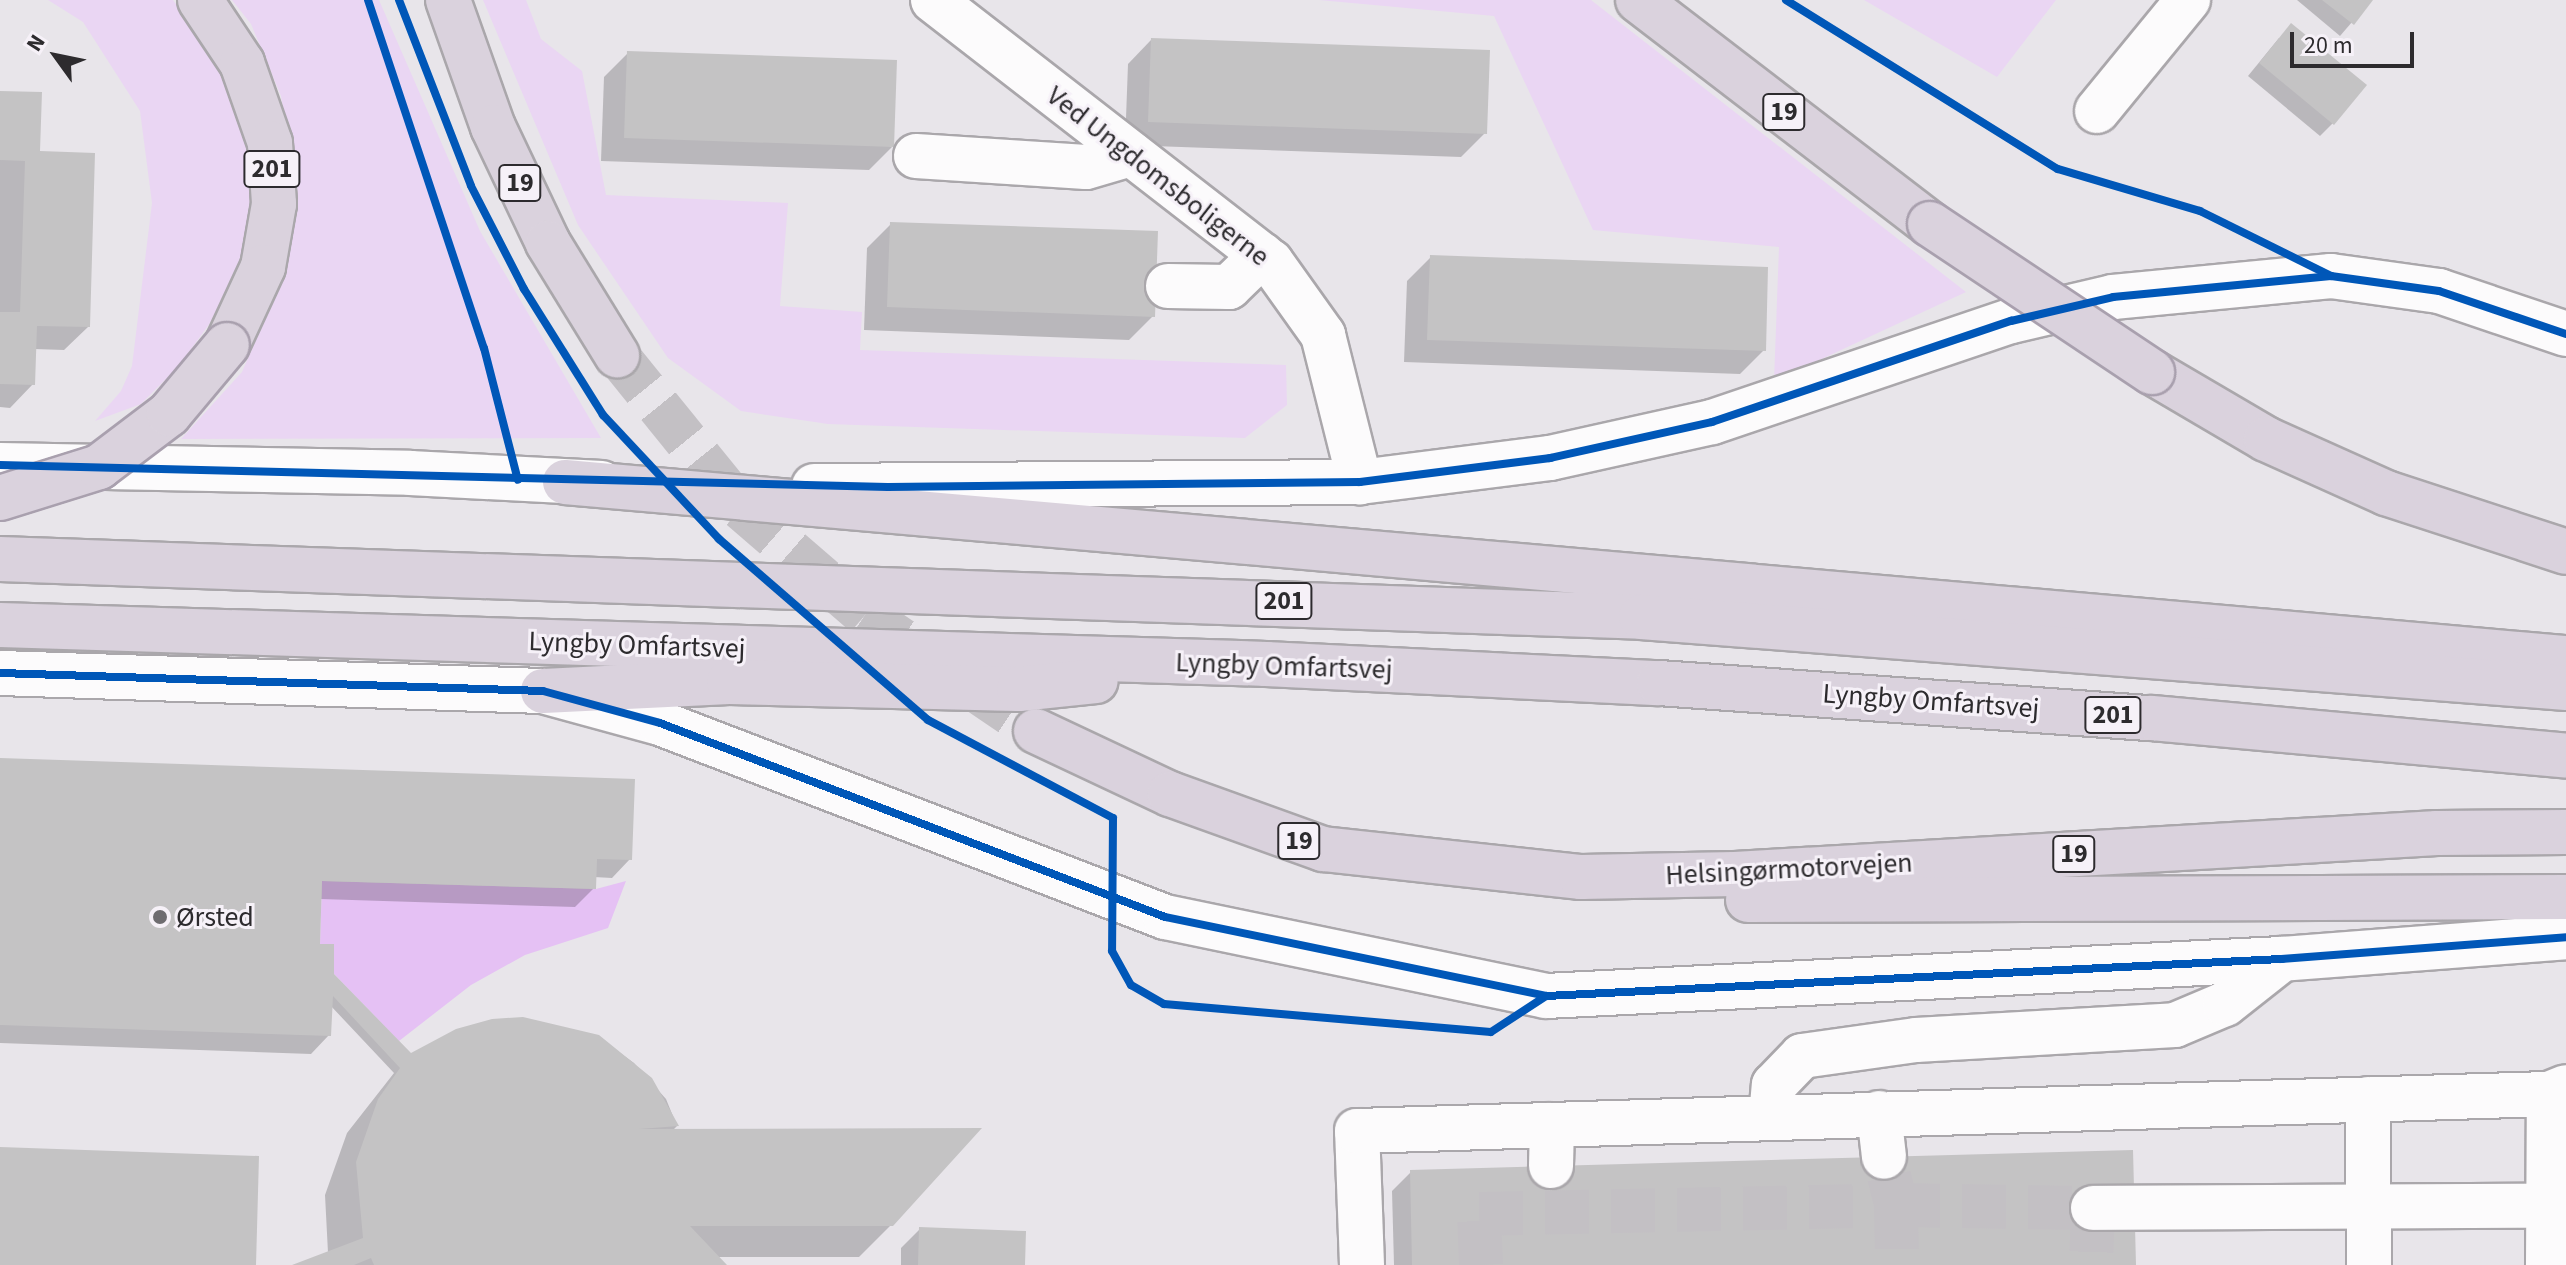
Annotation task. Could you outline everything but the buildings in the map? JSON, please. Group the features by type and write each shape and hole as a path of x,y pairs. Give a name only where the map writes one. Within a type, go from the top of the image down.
{"highway":[{"name":"201","path":"0,498 99,467 169,414 227,345 263,267 274,204 271,158 242,63 200,0"},
{"name":"19","path":"448,0 493,127 548,243 617,355"},
{"name":"19","path":"1638,0 1930,224 2152,372 2266,439 2386,493 2566,552"},
{"path":"565,482 2566,658"},
{"path":"2386,493 2566,530"},
{"name":"201","path":"0,559 1626,616 2566,688"},
{"name":"Lyngby Omfartsvej","path":"0,625 1266,664 1839,693 2566,756"},
{"path":"543,691 729,682 1019,689 1266,664"},
{"name":"Helsingørmotorvejen","path":"1036,731 1170,794 1323,849 1581,877 1735,874 2437,833 2566,832"},
{"path":"1581,877 1662,901 2566,897"}],"street":[{"name":"Ved Ungdomsboligerne","path":"933,0 1262,255 1303,300 1323,335 1360,482"},
{"path":"2097,111 2188,0"},
{"path":"916,156 1086,167 1131,154"},
{"path":"1168,286 1229,287 1262,255"},
{"path":"0,465 410,473 565,482 1132,488 1360,482 1550,458 1712,422 2011,321 2113,297 2331,276 2439,291 2566,334"},
{"path":"0,673 543,691 660,723 1165,917 1546,996 2282,959 2566,937"},
{"path":"1771,1117 1774,1085 1802,1056 1916,1040 2175,1025 2225,1004 2282,959"},
{"path":"1362,1265 1357,1131 1552,1146 1771,1117 2558,1091 2547,1206 2548,1265"},
{"path":"2368,1099 2369,1265"},
{"path":"1879,1113 1884,1157"},
{"path":"2093,1208 2547,1206"}],"shaded area":[{"path":"48,0 173,0 216,60 245,129 252,195 240,263 210,323 178,367 141,404 95,421 121,391 132,366 152,203 140,111 83,22"},
{"path":"232,0 379,0 480,231 601,438 181,439 242,372 283,277 294,176 281,96 251,24"},
{"path":"483,0 526,0 541,39 582,71 606,195 788,203 780,306 862,312 860,350 1286,365 1287,405 1245,438 828,424 741,411 668,358 578,225"},
{"path":"1319,0 1591,0 1966,292 1774,381 1779,247 1593,230 1494,16"},
{"path":"1864,0 2056,0 1997,77"},
{"path":"322,881 596,889 626,881 608,928 525,955 471,985 399,1041 334,974 334,944 320,944"}],"tunnel":[{"path":"617,355 741,508 865,615 1036,731"},
{"path":"1889,1176 1896,1205 1897,1265"},
{"path":"1481,1265 1479,1214 1896,1205 2093,1208 2091,1265"}],"cycle path":[{"path":"368,0 484,348 518,480"},
{"path":"399,0 471,186 524,289 603,415 719,539 928,720 1113,818 1112,951 1131,985 1164,1004 1491,1032 1546,996"},
{"path":"1786,0 2058,169 2200,211 2331,276"},
{"path":"0,465 888,487 1360,482 1550,458 1712,422 2011,321 2113,297 2331,276 2439,291 2566,334"},
{"path":"0,673 543,691 660,723 1165,917 1546,996 2282,959 2566,937"}],"place":[{"name":"Ørsted","path":"160,917"}]}
